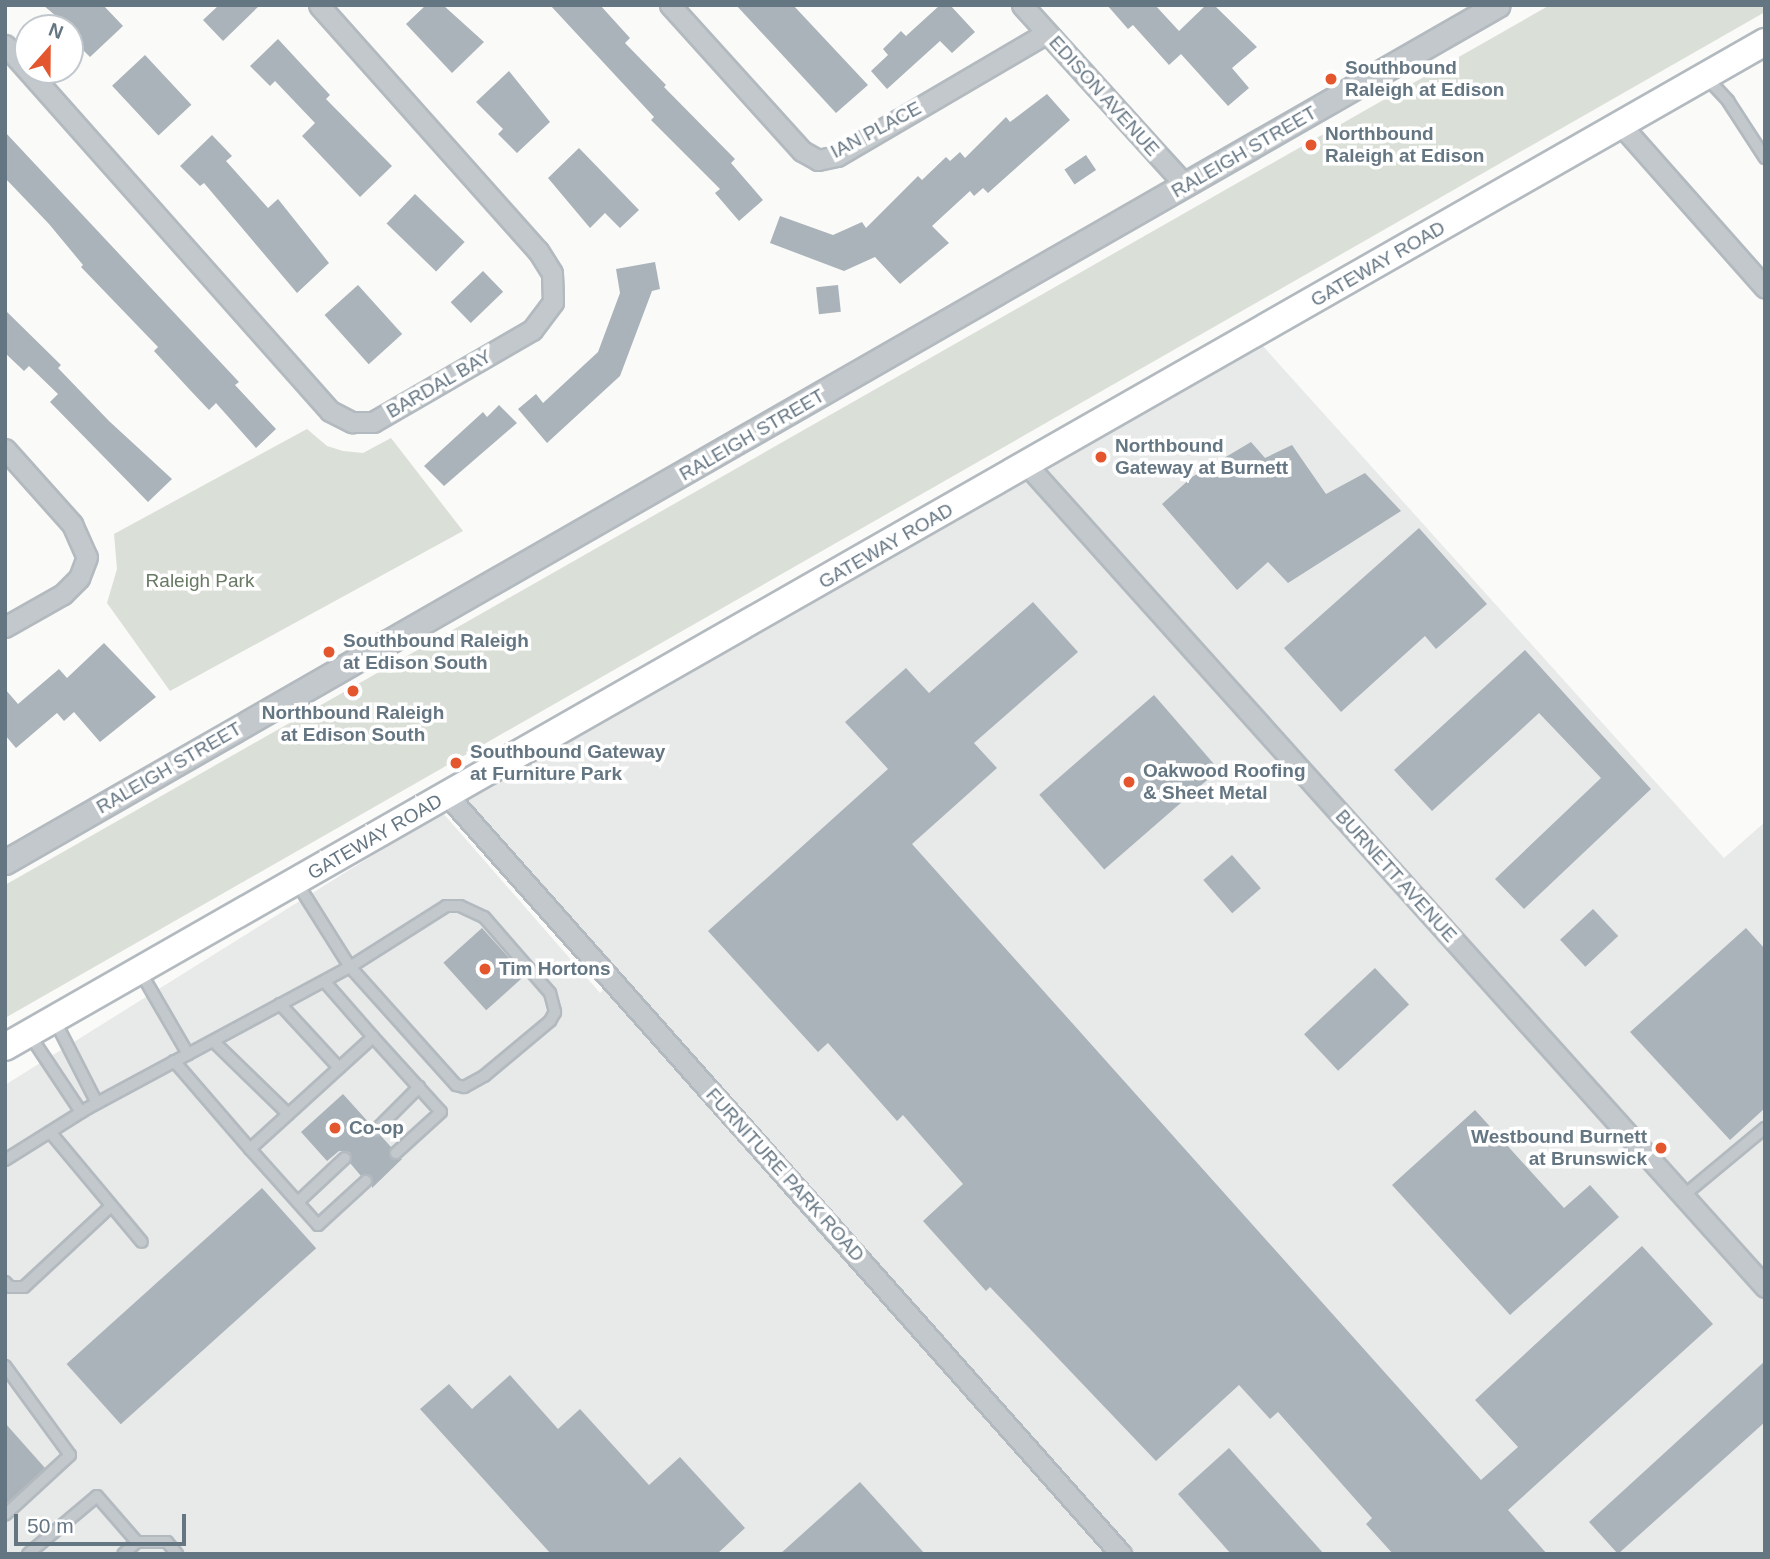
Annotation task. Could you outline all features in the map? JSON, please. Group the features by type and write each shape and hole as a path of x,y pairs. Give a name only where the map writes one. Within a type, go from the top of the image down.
{"main road":[{"name":"GATEWAY ROAD","path":"5,1047 1765,42"}],"street":[{"name":"BARDAL BAY","path":"5,45 330,411 345,420 373,422 532,330 553,302 552,273 538,251 319,5"},
{"name":"IAN PLACE","path":"670,5 802,152 818,160 837,156 1047,33"},
{"name":"EDISON AVENUE","path":"1022,5 1186,186"},
{"name":"RALEIGH STREET","path":"5,862 1498,5"},
{"path":"1621,125 1765,288"},
{"path":"5,449 72,524 87,557 79,578 63,594 5,627"},
{"name":"BURNETT AVENUE","path":"1027,465 1763,1282"},
{"name":"FURNITURE PARK ROAD","path":"448,796 1121,1554"}],"lane":[{"path":"1705,76 1728,101 1764,155"},
{"path":"5,1160 97,1103 350,967 433,911 460,905 484,917 550,993 554,1004 550,1021 484,1076 464,1087 448,1080 350,967 296,882"},
{"path":"139,971 188,1054"},
{"path":"324,981 441,1112 396,1153"},
{"path":"280,1004 339,1068"},
{"path":"54,1019 97,1103"},
{"path":"29,1034 81,1112"},
{"path":"250,1149 373,1037"},
{"path":"213,1041 288,1114"},
{"path":"174,1061 318,1224 366,1181"},
{"path":"376,1130 419,1087"},
{"path":"1683,1196 1765,1128"},
{"path":"50,1132 142,1242"},
{"path":"298,1202 345,1158"},
{"path":"5,1282 10,1287 24,1287 110,1207"},
{"path":"5,1366 70,1455 5,1516"},
{"path":"28,1554 97,1496 137,1542"},
{"path":"123,1554 137,1542 167,1542 177,1554"}],"shaded area":[{"path":"1262,345 1724,858 1765,822 1765,1554 5,1554 5,1085 442,812 600,993 620,974 466,801"}],"green space":[{"path":"1550,5 1765,5 1765,12 5,1018 5,885"},
{"name":"Raleigh Park","path":"307,429 327,446 343,451 363,453 391,438 463,531 170,691 107,603 117,569 114,534"}],"building":[{"path":"43,5 103,5 123,26 90,57 84,51 84,14 54,14"},
{"path":"219,5 260,5 223,41 203,20"},
{"path":"426,5 443,5 484,42 452,73 406,24"},
{"path":"550,5 600,5 630,38 625,43 735,159 731,163 763,200 739,221 715,193 720,189 651,120 654,117"},
{"path":"736,5 793,5 868,85 836,113"},
{"path":"940,5 950,5 975,32 952,53 940,41 887,89 871,71 888,55 883,49 901,31 906,36"},
{"path":"1107,5 1155,5 1179,31 1206,5 1214,5 1257,47 1232,68 1249,88 1228,106 1181,54 1169,65 1133,25 1128,29"},
{"path":"278,39 330,95 326,99 392,166 360,197 302,136 315,123 275,81 270,86 250,66"},
{"path":"145,55 191,105 158,135 112,86"},
{"path":"509,71 550,122 517,153 498,134 503,129 476,102"},
{"path":"1047,94 1070,120 988,193 983,188 974,196 970,191 932,226 949,243 900,284 875,257 844,271 770,243 780,216 833,235 862,222 866,228 918,176 922,180 946,157 950,161 960,152 965,158 1006,117 1010,122"},
{"path":"5,132 239,382 235,385 276,429 256,448 216,403 209,410 190,390 154,351 158,347 81,267 83,265 49,224 5,178"},
{"path":"212,135 232,156 226,161 268,208 278,199 329,263 297,293 204,183 200,186 180,166"},
{"path":"579,148 639,210 620,228 605,213 590,228 548,178"},
{"path":"1086,155 1096,170 1075,184 1064,170"},
{"path":"415,194 465,242 436,271 387,223"},
{"path":"655,262 660,289 652,291 620,376 547,443 518,409 536,394 543,403 598,352 620,293 616,269"},
{"path":"483,271 503,292 471,323 451,302"},
{"path":"358,285 402,334 369,364 325,315"},
{"path":"838,285 841,312 819,314 816,287"},
{"path":"5,310 61,365 58,368 109,421 172,479 148,502 50,402 58,394 29,366 24,371 5,353"},
{"path":"499,405 517,423 444,486 424,466 483,412 487,417"},
{"path":"1251,442 1265,458 1292,445 1326,494 1365,473 1401,511 1288,583 1268,562 1237,590 1162,504 1192,477"},
{"path":"1419,528 1487,604 1436,649 1425,636 1341,712 1284,648"},
{"path":"1033,602 1078,652 974,743 997,768 912,844 1481,1480 1518,1447 1475,1400 1642,1246 1713,1324 1508,1510 1547,1554 1393,1554 1366,1524 1372,1518 1278,1412 1270,1419 1239,1385 1156,1461 990,1287 986,1291 923,1221 963,1184 903,1115 897,1121 828,1043 818,1052 708,931 888,769 845,722 906,668 929,693"},
{"path":"104,643 156,697 100,742 74,712 64,721 57,713 16,748 5,735 5,689 18,704 59,669 67,678"},
{"path":"1525,650 1651,789 1524,909 1495,879 1601,778 1539,713 1432,811 1394,770"},
{"name":"Oakwood Roofing & Sheet Metal","path":"1154,695 1219,770 1104,869 1039,795"},
{"path":"1232,855 1261,888 1232,913 1203,880"},
{"path":"1593,909 1618,936 1585,967 1560,940"},
{"name":"Tim Hortons","path":"482,928 525,976 486,1010 443,963"},
{"path":"1746,928 1765,949 1765,1108 1730,1140 1630,1032"},
{"path":"1375,968 1409,1005 1338,1071 1304,1034"},
{"path":"343,1094 371,1125 370,1135 381,1136 391,1147 391,1158 402,1159 372,1188 372,1177 361,1176 350,1163 350,1152 339,1151 327,1161 301,1132"},
{"path":"1475,1110 1564,1208 1590,1185 1619,1217 1510,1315 1392,1185"},
{"path":"262,1188 316,1248 121,1424 67,1364"},
{"path":"1765,1361 1765,1422 1618,1554 1589,1522"},
{"path":"510,1375 558,1429 580,1409 649,1485 680,1457 745,1528 717,1554 551,1554 420,1409 449,1384 472,1409"},
{"path":"5,1423 45,1468 5,1505"},
{"path":"1229,1448 1324,1554 1231,1554 1178,1494"},
{"path":"860,1482 925,1554 780,1554"}],"place":[{"name":"Southbound Raleigh at Edison","path":"1331,79"},
{"name":"Northbound Raleigh at Edison","path":"1311,145"},
{"name":"Northbound Gateway at Burnett","path":"1101,457"},
{"name":"Southbound Raleigh at Edison South","path":"329,652"},
{"name":"Northbound Raleigh at Edison South","path":"353,691"},
{"name":"Southbound Gateway at Furniture Park","path":"456,763"},
{"name":"Oakwood Roofing & Sheet Metal","path":"1129,782"},
{"name":"Tim Hortons","path":"485,969"},
{"name":"Co-op","path":"335,1128"},
{"name":"Westbound Burnett at Brunswick","path":"1661,1148"}]}
